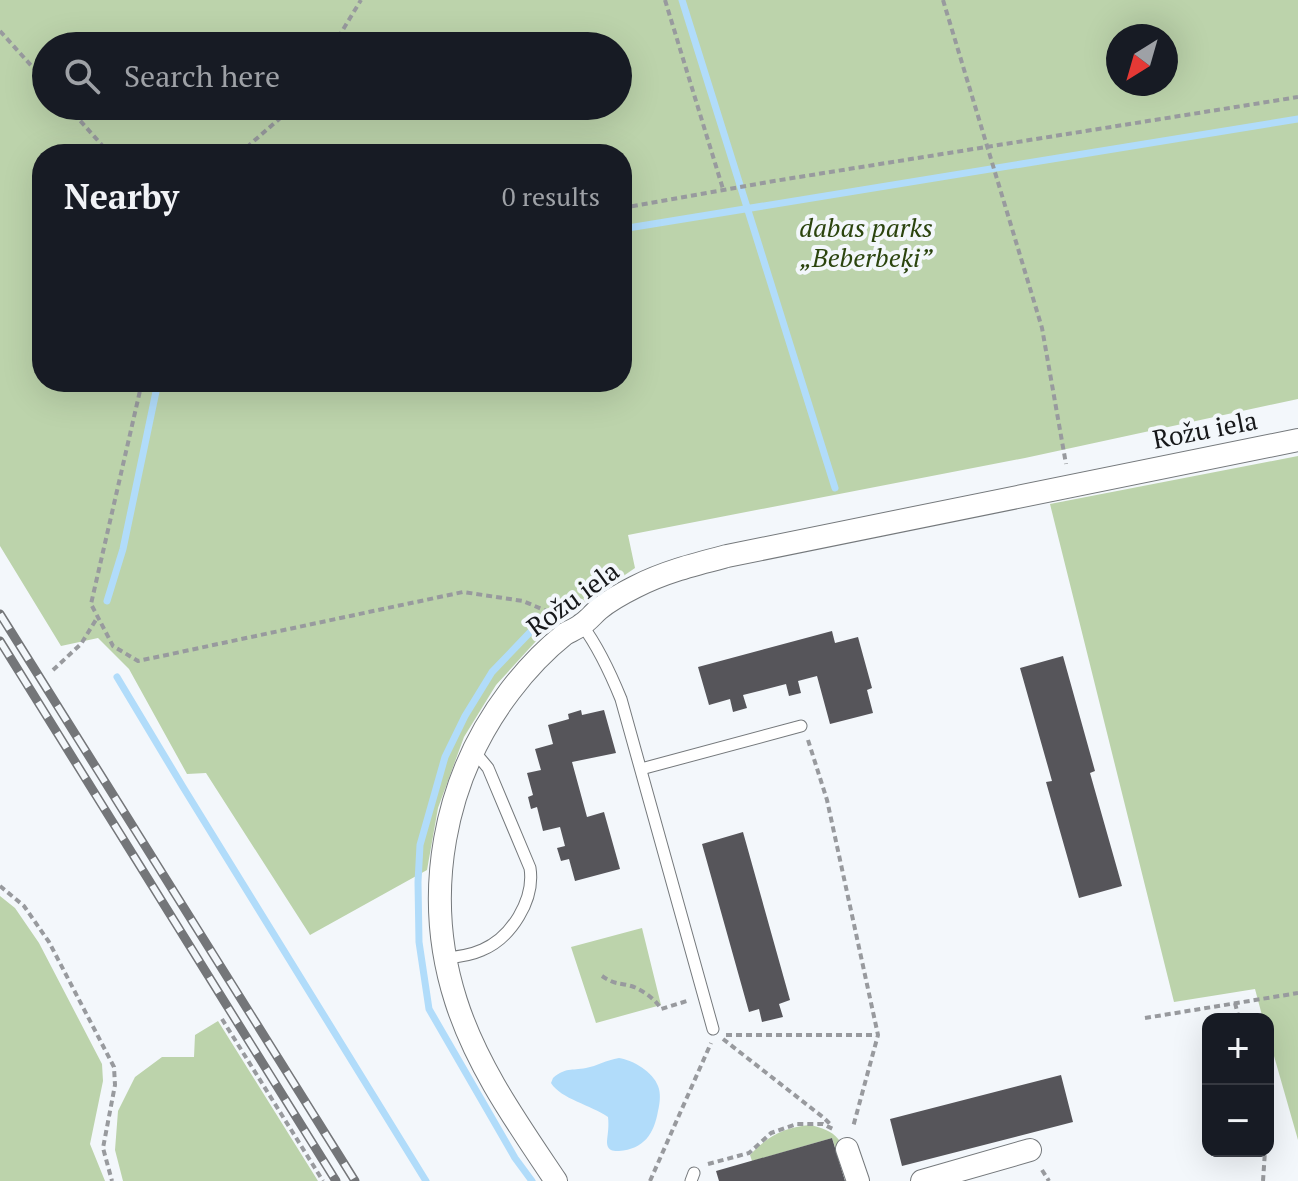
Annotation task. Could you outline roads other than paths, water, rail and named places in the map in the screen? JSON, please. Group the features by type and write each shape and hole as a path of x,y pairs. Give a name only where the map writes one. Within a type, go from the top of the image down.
{"street":[{"name":"Rožu iela","path":"556,1181 503,1100 475,1050 456,1002 445,958 439,892 442,850 454,799 473,750 517,682 556,642 582,625 600,608 636,586 690,566 1298,440"},
{"path":"841,1140 858,1181"},
{"path":"922,1181 1030,1150"}],"lane":[{"path":"582,625 596,643 621,699 713,1029"},
{"path":"641,769 801,726"},
{"path":"445,958 484,950 496,942 518,916 531,884 530,868 488,768 473,750"}],"water":[{"path":"619,1058 636,1064 652,1076 660,1098 656,1119 646,1139 628,1150 617,1151 607,1146 608,1117 569,1098 551,1083 553,1078 565,1071"}],"waterway":[{"path":"682,0 835,488"},
{"path":"632,227 1298,119"},
{"path":"107,601 123,549 156,392"},
{"path":"532,1181 515,1158 429,1009 419,942 418,882 420,845 445,757 492,672 537,625"},
{"path":"117,677 426,1181"}],"railway":[{"path":"0,614 355,1181"},
{"path":"0,641 336,1181"}],"park label":[{"name":"dabas parks „Beberbeķi”","path":"866,243"}]}
